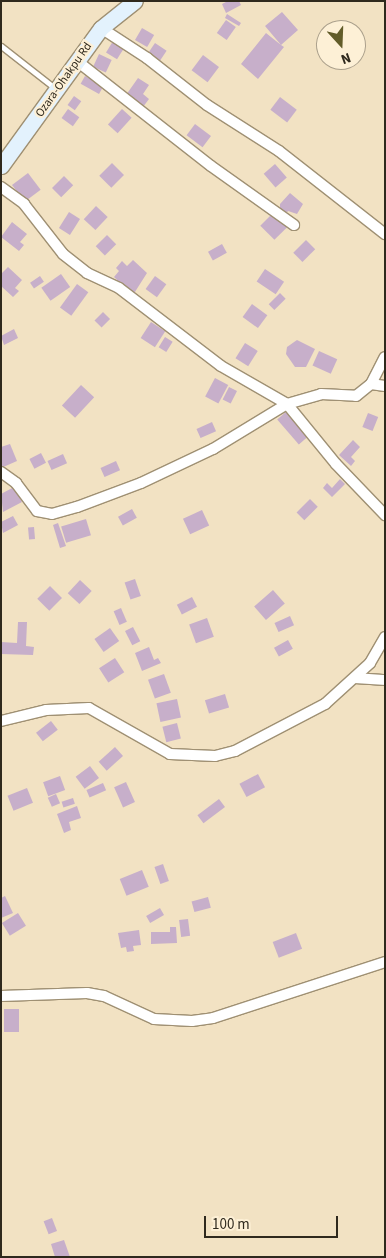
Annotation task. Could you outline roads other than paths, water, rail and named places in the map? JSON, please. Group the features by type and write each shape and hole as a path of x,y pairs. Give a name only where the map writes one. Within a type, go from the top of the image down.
{"main road":[{"name":"Ozara-Ohakpu Rd","path":"1,166 102,28 135,1"}],"street":[{"path":"102,28 147,58 207,105 279,151 385,234"},
{"path":"77,61 211,166 294,225"},
{"path":"1,187 24,204 63,254 87,273 119,288 221,366 287,404 336,464 385,514"},
{"path":"1,472 16,483 37,511 52,514 141,483 214,449 287,404 321,394 356,396 371,384 385,357"},
{"path":"371,384 385,386"},
{"path":"1,721 46,710 89,708 170,754 215,756 236,751 306,715 356,678 370,663 385,638"},
{"path":"356,678 385,680"},
{"path":"1,996 55,992 87,993 104,996 154,1019 192,1022 385,962"}],"lane":[{"path":"1,46 57,90"}]}
